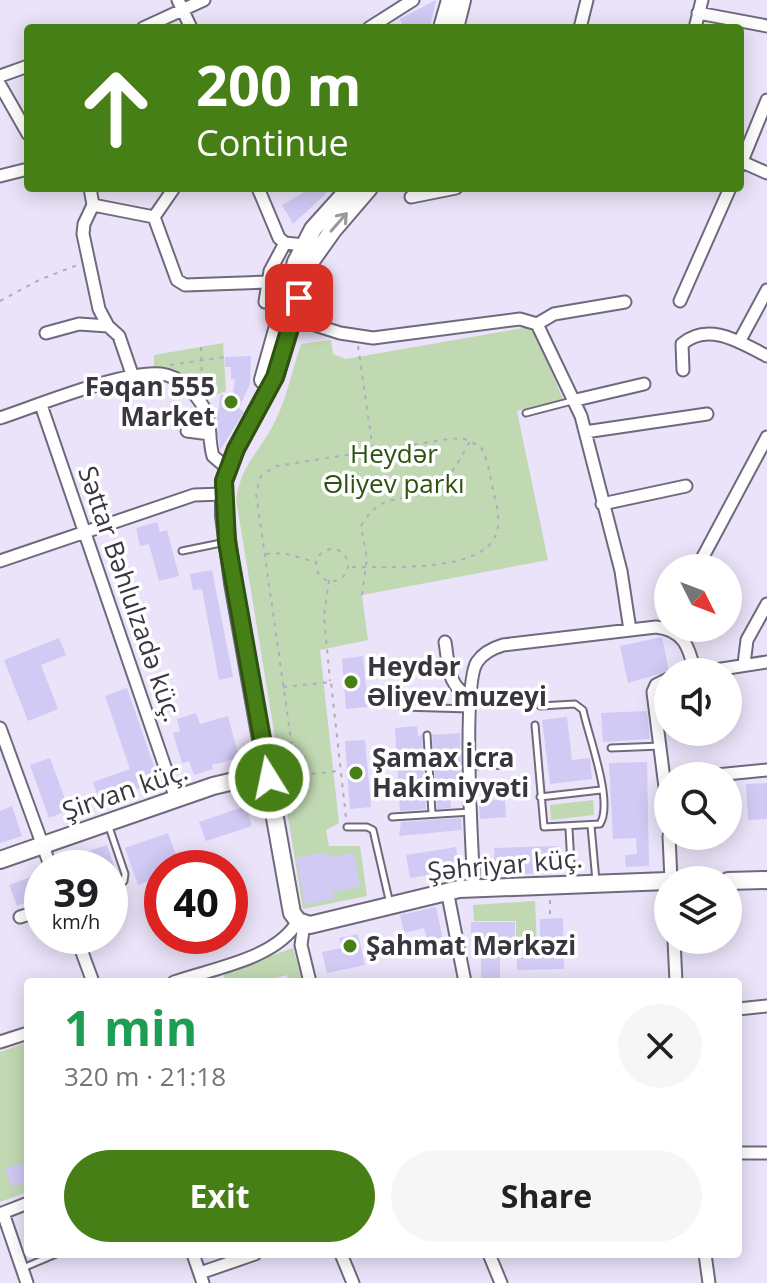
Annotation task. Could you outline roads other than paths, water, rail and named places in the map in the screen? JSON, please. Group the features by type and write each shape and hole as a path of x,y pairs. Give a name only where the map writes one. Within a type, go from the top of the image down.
{"street":[{"path":"149,24 180,5 204,0"},
{"path":"375,24 413,0"},
{"path":"443,24 450,0"},
{"path":"456,24 462,0"},
{"path":"581,24 587,0"},
{"path":"696,24 702,0"},
{"path":"180,5 189,24"},
{"path":"698,13 767,26"},
{"path":"0,76 24,67"},
{"path":"0,85 24,127"},
{"path":"744,156 767,100"},
{"path":"744,164 767,173"},
{"path":"0,176 24,170"},
{"path":"91,192 93,205 84,224 88,261 99,309 124,345 133,377"},
{"path":"154,217 171,192"},
{"path":"260,192 275,231 285,243 304,245"},
{"path":"253,420 289,282 304,245 347,192"},
{"path":"309,978 301,945 301,923 290,903 227,542 223,494 227,468 275,377 319,247 366,192"},
{"path":"411,197 436,192"},
{"path":"680,301 728,192"},
{"path":"93,205 154,217"},
{"path":"154,217 177,280 185,285 268,282"},
{"path":"265,302 268,282 285,243"},
{"path":"739,342 767,290"},
{"path":"537,324 554,314 625,302"},
{"path":"293,318 359,337 405,336 520,319 537,324 576,400 621,571 630,630"},
{"path":"46,333 79,324 108,326"},
{"path":"683,370 681,350 687,340 719,334 767,356"},
{"path":"0,418 133,377 164,374 182,383 204,409 213,456 227,468"},
{"path":"576,400 644,384"},
{"name":"Səttar Bəhlulzadə küç.","path":"41,405 176,799"},
{"path":"585,432 707,414"},
{"path":"187,431 210,434"},
{"path":"704,554 767,437"},
{"path":"602,504 686,486"},
{"path":"0,561 194,495 223,494"},
{"path":"767,604 747,640 744,664 767,662"},
{"path":"474,887 471,703 472,673 477,662 493,648 654,629"},
{"path":"445,642 455,689 471,703"},
{"path":"0,728 5,755 45,850"},
{"path":"662,746 664,762"},
{"path":"742,772 767,770"},
{"name":"Şirvan küç.","path":"0,860 176,799 268,775"},
{"path":"742,881 767,880"},
{"name":"Şəhriyar küç.","path":"301,923 319,924 447,890 572,882 654,881"},
{"path":"447,890 464,978"},
{"path":"20,917 24,916"},
{"path":"185,978 273,947 301,923"},
{"path":"83,954 92,978"},
{"path":"675,954 676,978"},
{"path":"742,1009 767,1006"},
{"path":"0,1042 24,1034"},
{"path":"742,1153 767,1153"},
{"path":"24,1204 1,1213 27,1283"},
{"path":"194,1258 201,1278 246,1258"},
{"path":"343,1258 353,1283"},
{"path":"491,1258 501,1283"},
{"path":"706,1258 709,1283"}],"lane":[{"path":"526,413 576,400"},
{"path":"182,551 227,542"},
{"path":"402,707 471,703"},
{"path":"535,725 544,827 569,829 591,826 604,820 598,760 581,706 540,706"},
{"path":"427,735 432,813"},
{"path":"611,748 662,746"},
{"path":"471,766 508,765"},
{"path":"540,797 601,790"},
{"path":"392,817 471,812"},
{"path":"107,823 117,850"},
{"path":"591,826 596,882"},
{"path":"347,827 373,830 390,904"},
{"path":"569,829 572,882"},
{"path":"22,1268 46,1258"}],"place":[{"name":"Fəqan 555 Market","path":"231,402"},
{"name":"Heydər Əliyev muzeyi","path":"351,682"},
{"name":"Şamax İcra Hakimiyyəti","path":"356,773"},
{"name":"Şahmat Mərkəzi","path":"350,946"}],"park label":[{"name":"Heydər Əliyev parkı","path":"394,469"}]}
